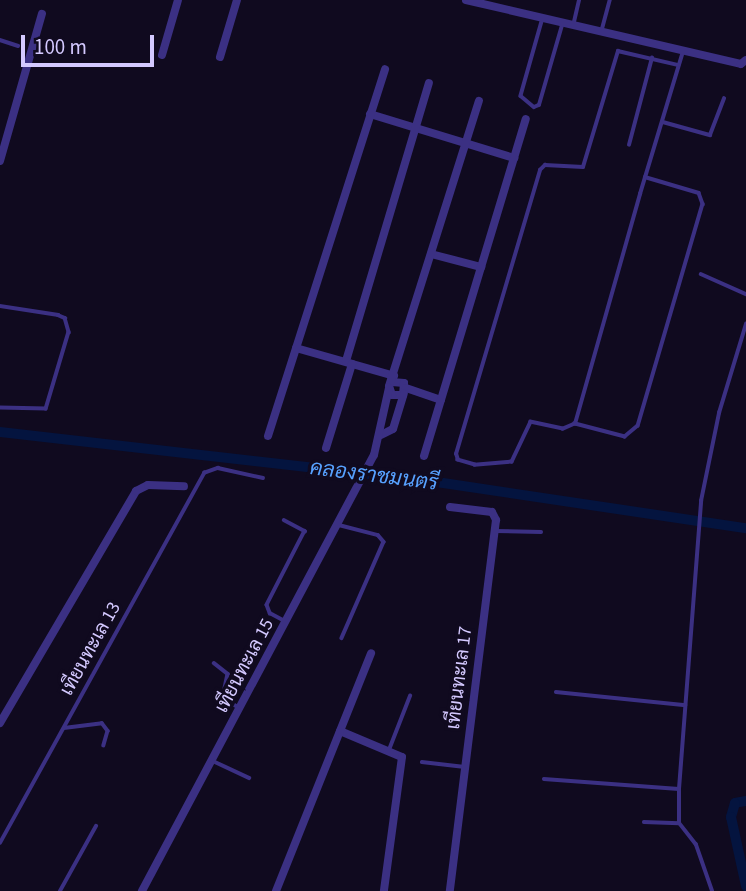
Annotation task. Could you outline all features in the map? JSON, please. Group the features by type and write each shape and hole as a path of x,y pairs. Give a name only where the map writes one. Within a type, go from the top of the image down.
{"street":[{"path":"162,55 178,0"},
{"path":"220,57 237,0"},
{"path":"466,0 573,22 741,64 746,60"},
{"path":"0,162 42,14"},
{"path":"268,436 385,69"},
{"path":"326,448 429,83"},
{"path":"405,390 393,429 382,435 378,425 479,101"},
{"path":"370,114 514,158"},
{"path":"425,456 526,119"},
{"path":"431,254 481,267"},
{"path":"296,348 349,363 391,382 399,380 405,390 441,400"},
{"path":"391,382 394,397 405,390"},
{"name":"เทียนทะเล 15","path":"142,891 339,525 382,435"},
{"path":"0,723 136,491 148,485 184,486"},
{"path":"450,507 492,512 495,531"},
{"name":"เทียนทะเล 17","path":"450,891 495,531"},
{"path":"276,891 371,653"},
{"path":"340,731 389,750 403,761 384,891"}],"lane":[{"path":"573,22 579,0"},
{"path":"602,29 610,0"},
{"path":"544,16 521,96 534,107 539,105 564,20"},
{"path":"0,40 18,46"},
{"path":"575,424 684,48"},
{"path":"645,177 699,193 703,204 636,432 625,437 575,424 563,429 531,422 512,462 475,465 458,460 456,454 540,170 545,165 583,167 616,55 623,50 678,65"},
{"path":"629,145 652,58"},
{"path":"663,122 710,135 724,99"},
{"path":"701,274 746,294"},
{"path":"0,306 58,315 65,318 69,332 47,409 0,408"},
{"path":"712,891 696,845 679,823 679,789 701,501 719,413 746,324"},
{"name":"เทียนทะเล 13","path":"0,843 207,470 263,478"},
{"path":"284,520 306,531 267,605 270,613 287,622"},
{"path":"339,525 377,535 384,542 342,638"},
{"path":"495,531 541,532"},
{"path":"214,663 228,674 223,698 240,708"},
{"path":"556,692 685,705"},
{"path":"389,750 410,695"},
{"path":"64,728 102,723 108,731 104,745"},
{"path":"212,761 249,778"},
{"path":"422,762 466,767"},
{"path":"544,779 679,789"},
{"path":"645,822 679,823"},
{"path":"60,891 96,826"}],"waterway":[{"name":"คลองราชมนตรี","path":"0,432 423,480 746,528"},
{"path":"746,801 735,803 731,817 746,886"}]}
